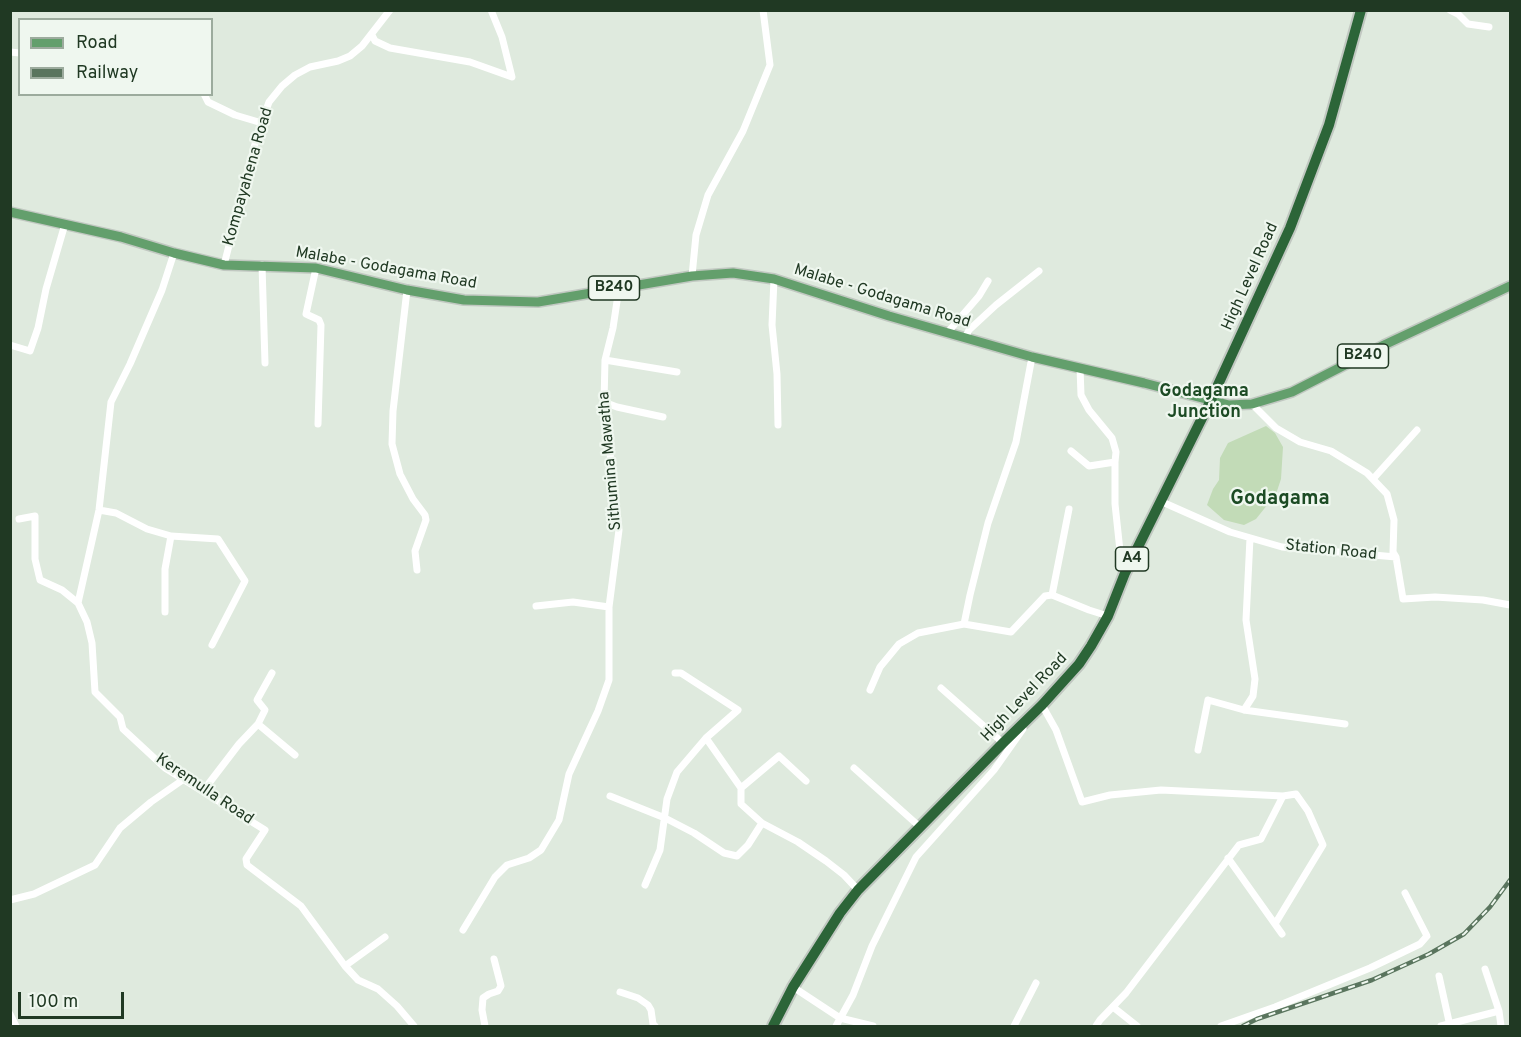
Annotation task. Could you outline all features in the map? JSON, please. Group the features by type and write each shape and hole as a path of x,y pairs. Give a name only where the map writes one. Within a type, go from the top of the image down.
{"highway":[{"name":"High Level Road","path":"773,1026 793,987 840,913 858,890 1038,709 1092,646 1108,616 1125,573 1211,400 1290,228 1329,124 1361,10"}],"main road":[{"name":"Malabe - Godagama Road","path":"10,212 121,237 224,265 316,268 406,290 465,300 538,302 692,276 733,273 774,279 889,316 1032,357 1211,400"},
{"name":"B240","path":"1211,400 1229,405 1252,404 1292,392 1384,345 1510,286"}],"street":[{"name":"Kompayahena Road","path":"224,265 257,136 269,102 295,75 310,67 350,56 372,35 390,10"},
{"path":"372,35 375,41 390,48 470,62 512,77 502,38 491,10"},
{"path":"692,276 696,235 708,195 743,131 770,64 763,10"},
{"path":"1450,10 1468,24 1489,27"},
{"path":"205,96 208,102 235,115 262,123"},
{"path":"10,345 30,351 66,224"},
{"path":"78,603 99,510 111,402 162,290 174,253"},
{"path":"262,265 265,363"},
{"path":"316,268 306,314 319,320 321,325 318,424"},
{"path":"965,338 969,330 996,305 1039,271"},
{"path":"774,279 772,325 777,374 778,425"},
{"path":"948,332 979,296 988,281"},
{"name":"Sithumina Mawatha","path":"463,930 495,877 507,865 529,858 541,850 559,820 569,774 598,711 609,680 609,607 619,530 604,402 605,360 619,288"},
{"path":"406,290 393,411 392,444 400,474 426,520 415,551 417,570"},
{"path":"964,624 988,523 1016,442 1032,357"},
{"path":"605,360 677,372"},
{"path":"1080,368 1081,394 1089,410 1112,438 1116,452 1115,504 1125,573"},
{"path":"604,402 663,417"},
{"path":"1252,404 1276,429 1300,442 1330,452 1367,473 1373,479 1387,494 1394,520 1393,552 1396,557"},
{"path":"1373,479 1417,430"},
{"path":"1071,451 1089,466 1115,462"},
{"name":"Station Road","path":"1160,501 1230,532 1282,547 1396,557 1403,599 1435,597 1483,600 1510,605"},
{"path":"1052,595 1069,509"},
{"path":"99,510 116,513 147,529 171,536 218,539 245,581 212,645"},
{"name":"Keremulla Road","path":"19,519 35,516 35,559 40,580 62,590 78,603 87,622 92,643 95,692 120,717 123,729 165,768 265,830 246,859 247,865 301,906 358,980 378,989 414,1026"},
{"path":"165,612 165,569 171,536"},
{"path":"1244,710 1253,696 1255,679 1246,620 1250,538"},
{"path":"870,690 880,667 899,644 918,633 964,624 1011,632 1045,596 1052,595 1108,616"},
{"path":"536,606 573,602 609,607"},
{"path":"202,791 258,724 265,710 256,700 272,673"},
{"path":"645,885 660,850 667,799 677,772 706,738 738,710 681,673 675,673"},
{"path":"941,688 1003,743"},
{"path":"1198,750 1208,700 1244,710 1346,724"},
{"path":"836,1026 853,995 872,946 916,857 994,770 1038,709 1056,730 1082,802 1110,795 1161,790 1282,796 1296,794 1308,811 1323,845 1275,924"},
{"path":"258,724 295,755"},
{"path":"706,738 741,788 741,804 762,823 798,842 826,861 858,890"},
{"path":"741,788 778,756 806,781"},
{"path":"854,768 920,827"},
{"path":"10,900 34,894 95,865 120,828 184,779"},
{"path":"610,796 665,818 694,833 724,853 737,856 748,845 762,823"},
{"path":"1096,1026 1126,993 1239,845 1261,839 1282,796"},
{"path":"1228,858 1282,934"},
{"path":"1221,1026 1275,1007 1370,968 1420,944 1427,936 1405,893"},
{"path":"345,966 385,937"},
{"path":"485,1026 482,1010 483,998 498,991 501,986 494,959"},
{"path":"1485,969 1499,1011 1501,1026"},
{"path":"1439,976 1447,1026 1499,1011"},
{"path":"1014,1026 1036,983"},
{"path":"793,987 840,1018 873,1026"},
{"path":"620,992 638,998 648,1005 655,1026"},
{"path":"1113,1007 1137,1026"},
{"path":"10,1014 16,1026"}],"green space":[{"path":"1266,426 1275,433 1283,447 1281,479 1276,494 1256,519 1244,525 1224,520 1207,505 1219,480 1220,458 1228,443"}],"railway":[{"path":"1243,1026 1257,1019 1372,980 1429,954 1464,934 1490,907 1510,880"}],"district":[{"name":"Godagama Junction","path":"1204,402"},
{"name":"Godagama","path":"1280,500"}]}
